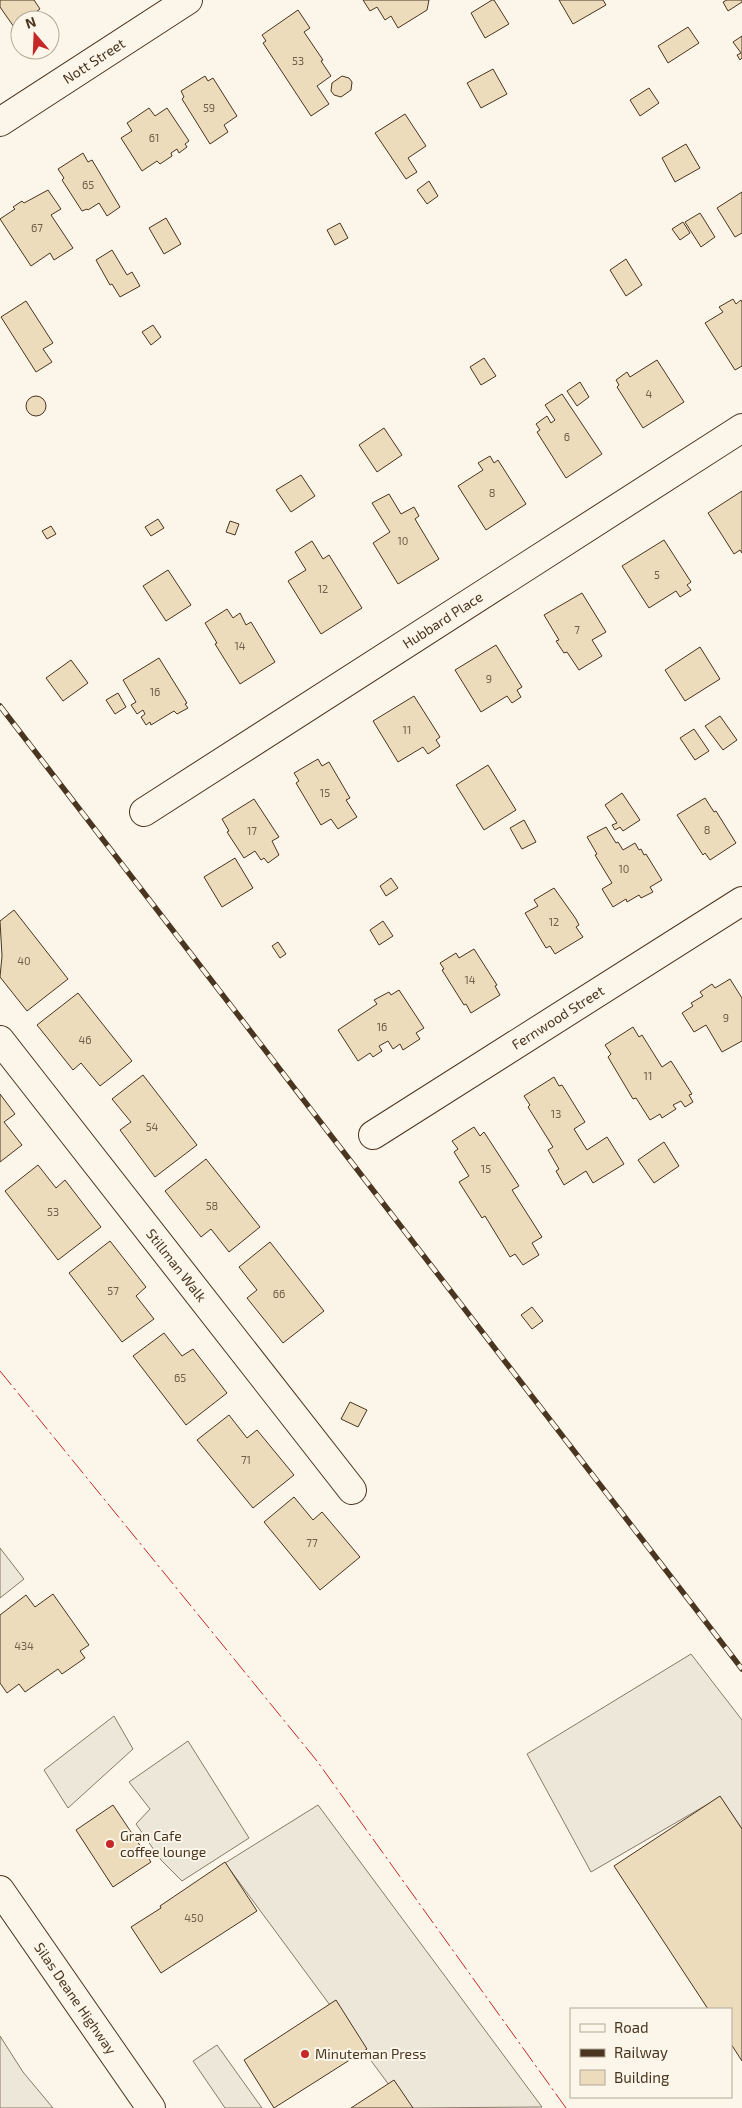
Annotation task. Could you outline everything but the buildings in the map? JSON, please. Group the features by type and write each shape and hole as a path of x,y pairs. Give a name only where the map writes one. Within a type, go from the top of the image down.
{"street":[{"name":"Nott Street","path":"0,122 188,0"},
{"name":"Hubbard Place","path":"144,812 742,428"},
{"name":"Fernwood Street","path":"373,1135 742,901"},
{"name":"Stillman Walk","path":"0,1040 352,1490"},
{"name":"Silas Deane Highway","path":"0,1890 151,2108"}],"shaded area":[{"path":"0,1548 24,1579 0,1598"},
{"path":"691,1654 742,1720 742,1829 720,1797 591,1872 527,1754"},
{"path":"114,1716 133,1749 68,1808 44,1770"},
{"path":"188,1741 249,1838 182,1881 161,1860 136,1824 150,1809 129,1782"},
{"path":"318,1805 542,2107 406,2108 225,1863"},
{"path":"0,2036 23,2072 53,2108 0,2108"},
{"path":"217,2045 262,2108 225,2108 193,2061"}],"railway":[{"path":"0,706 742,1669"}],"power":[{"path":"0,1371 317,1761 566,2108"}],"place":[{"name":"Gran Cafe coffee lounge","path":"110,1844"},
{"name":"Minuteman Press","path":"305,2054"}]}
